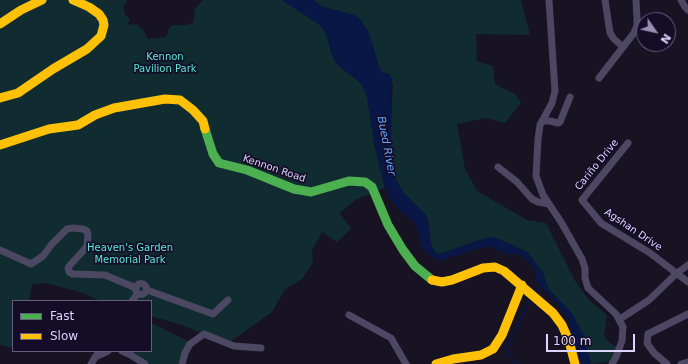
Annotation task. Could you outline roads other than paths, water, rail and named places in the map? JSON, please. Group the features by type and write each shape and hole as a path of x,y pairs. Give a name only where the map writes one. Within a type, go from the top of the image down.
{"main road":[{"path":"0,24 21,10 42,0"},
{"path":"0,98 18,93 53,69 87,49 101,36 104,25 99,14 89,7 73,0"},
{"name":"Kennon Road","path":"0,145 49,129 78,125 95,115 114,108 165,98 174,99 187,104 200,116 205,126 213,154 219,164 247,170 294,189 311,192 349,181 365,182 372,187 388,224 414,266 433,280 442,282 452,280 483,268 495,267 504,271 540,300 553,313 562,325 570,340 575,364"},
{"path":"436,364 453,359 481,355 493,349 502,335 522,285"}],"street":[{"path":"549,0 554,91 552,104 542,121 538,139 536,176 543,195 582,259 588,288 620,319 623,327 622,341 612,364"},
{"path":"605,0 610,33 614,40 623,47"},
{"path":"599,78 634,33 637,25 636,0"},
{"path":"681,0 685,8 688,10"},
{"path":"542,121 559,123 570,98"},
{"name":"Cariño Drive","path":"582,200 628,143"},
{"path":"498,167 517,182 532,199 549,204"},
{"name":"Agshan Drive","path":"582,200 601,223 650,253 677,273"},
{"path":"0,250 31,264 43,256 52,244 67,229 83,229 87,231 88,234 87,246 68,268 69,272 73,274 105,275 143,294 146,290 213,314 228,300"},
{"path":"620,319 649,300 677,273 688,266"},
{"path":"677,273 688,282"},
{"path":"132,300 137,290"},
{"path":"667,364 654,353 647,343 648,334 688,314"},
{"path":"349,315 391,338 406,364"},
{"path":"182,364 184,353 190,344 204,334 234,346 261,348"},
{"path":"93,361 98,352"},
{"path":"93,361 106,352"},
{"path":"124,352 145,364"},
{"path":"681,364 688,362"}],"water":[{"name":"Bued River","path":"282,0 313,0 323,7 354,15 360,19 369,33 379,67 383,73 389,74 392,79 391,155 393,172 403,192 426,215 433,249 437,254 440,254 491,237 527,252 543,273 548,288 572,313 583,334 591,364 582,364 570,326 570,321 556,302 535,280 535,270 522,256 506,254 490,246 443,260 434,258 425,252 415,223 394,205 385,188 375,147 367,97 361,83 339,66 335,61 331,53 327,37 321,26"}],"waterway":[{"path":"536,293 541,285"},
{"path":"518,364 513,361 506,348 518,327 526,306 531,300"}],"park label":[{"name":"Kennon Pavilion Park","path":"165,62"},
{"name":"Heaven's Garden Memorial Park","path":"130,254"}]}
